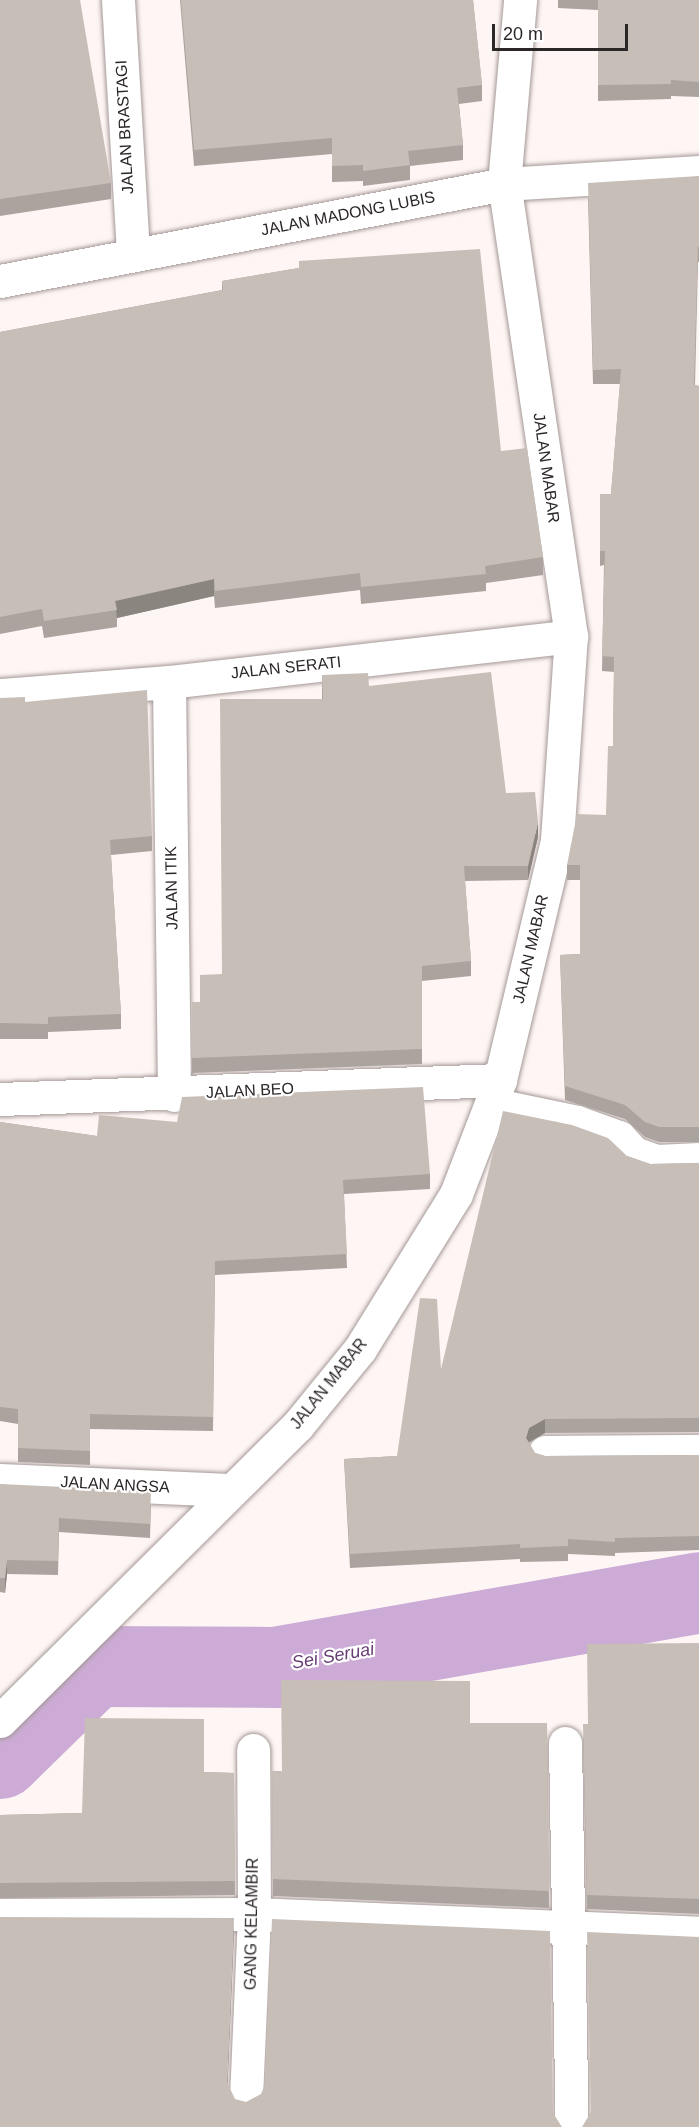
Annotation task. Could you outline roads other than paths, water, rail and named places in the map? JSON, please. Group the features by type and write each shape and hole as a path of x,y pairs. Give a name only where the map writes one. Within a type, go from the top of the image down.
{"street":[{"name":"JALAN BRASTAGI","path":"118,0 133,255"},
{"name":"JALAN MABAR","path":"0,1721 230,1490 298,1425 360,1349 456,1194 496,1092 557,840 571,636 504,184 520,0"},
{"name":"JALAN MADONG LUBIS","path":"0,281 504,184 699,172"},
{"name":"JALAN SERATI","path":"0,695 169,682 571,636"},
{"name":"JALAN ITIK","path":"169,682 174,1095"},
{"name":"JALAN BEO","path":"0,1099 496,1092 619,1137 634,1153 656,1161 699,1159"},
{"path":"545,1452 699,1451"},
{"name":"JALAN ANGSA","path":"0,1480 230,1490"},
{"path":"565,1743 572,2127"},
{"name":"GANG KELAMBIR","path":"246,2098 254,1914 253,1750"},
{"path":"0,1915 254,1914 699,1933"}],"waterway":[{"name":"Sei Seruai","path":"0,1758 94,1666 275,1667 699,1592"}]}
